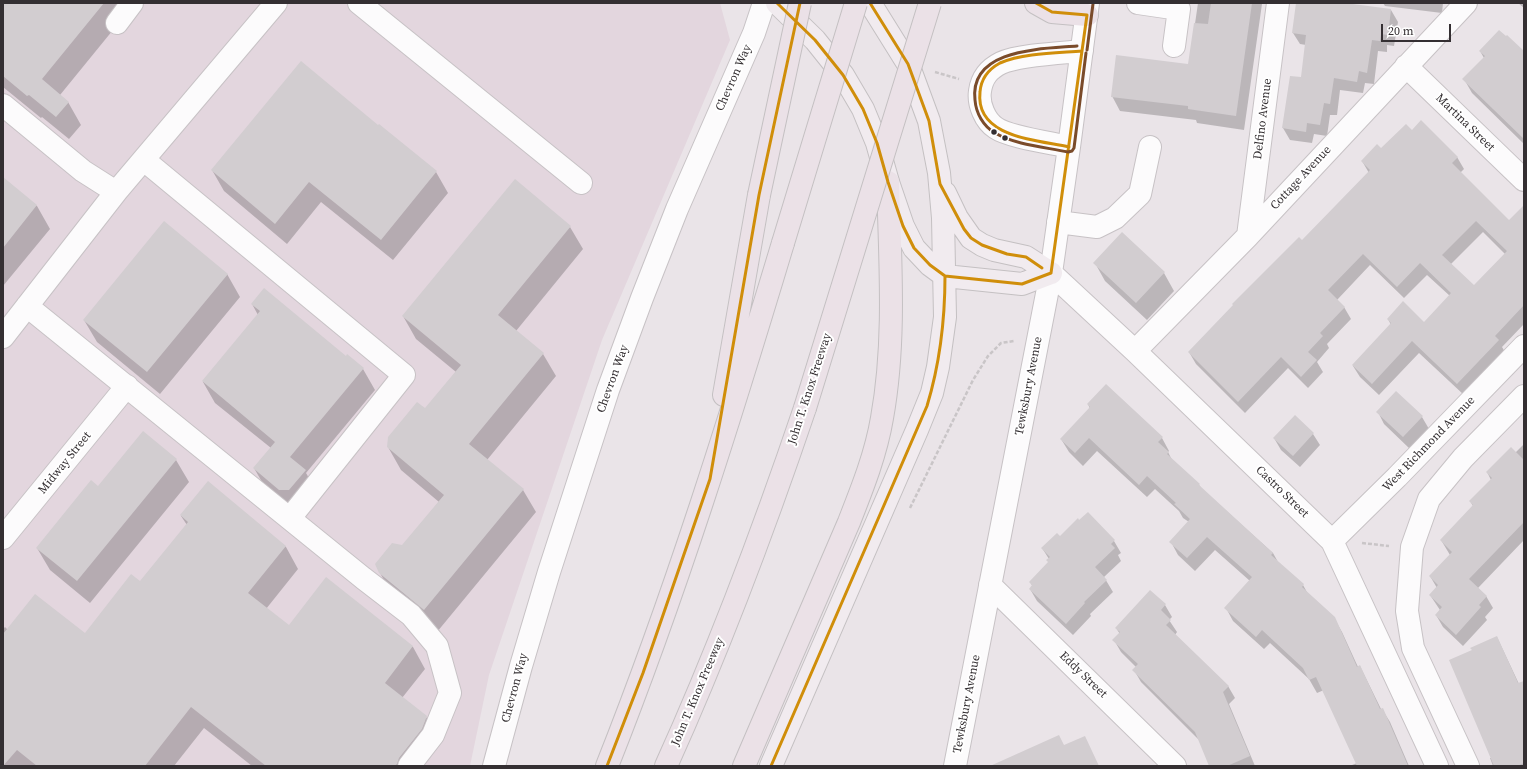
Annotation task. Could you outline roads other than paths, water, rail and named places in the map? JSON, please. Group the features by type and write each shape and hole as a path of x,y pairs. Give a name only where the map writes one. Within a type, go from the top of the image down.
{"highway":[{"path":"710,479 759,195 800,3"},
{"path":"607,766 643,674 678,577 710,479 856,3"},
{"name":"John T. Knox Freeway","path":"667,766 740,586 805,408 930,3"},
{"path":"1036,3 1052,12 1088,9"},
{"path":"744,766 849,522 864,484 877,444 889,374 891,316 888,182"}],"main road":[{"path":"777,3 814,40 843,75 863,109 877,143 903,226 914,248 930,265 945,276 1022,284 1051,273"},
{"name":"Castro Street","path":"870,3 908,64 929,121 940,184 958,218 971,238 994,250 1026,257 1051,273"},
{"path":"771,766 927,406 935,381 945,318 945,276 940,184"}],"street":[{"path":"117,23 132,3"},
{"path":"3,337 116,192 276,3"},
{"path":"359,3 581,183"},
{"name":"Chevron Way","path":"494,766 536,613 567,513 608,390 660,252 754,33 764,3"},
{"name":"Delfino Avenue","path":"1248,236 1278,3"},
{"name":"Cottage Avenue","path":"1135,351 1248,236 1466,3"},
{"path":"1147,4 1179,9 1174,46"},
{"name":"Tewksbury Avenue","path":"955,766 1051,273 1088,9"},
{"path":"1069,147 1008,133 996,128 987,119 981,106 980,93 982,81 990,70 1003,62 1019,58 1082,50"},
{"name":"Martina Street","path":"1406,66 1524,180"},
{"path":"3,105 83,171 116,192"},
{"path":"1058,222 1097,227 1115,218 1140,194 1150,147"},
{"path":"144,160 404,375 290,518"},
{"name":"Castro Street","path":"1051,273 1135,351 1332,541 1437,766"},
{"path":"27,306 411,615 437,646 450,694 433,735 408,766"},
{"name":"West Richmond Avenue","path":"1332,541 1397,477 1524,346"},
{"name":"Midway Street","path":"3,538 127,386"},
{"path":"1468,766 1414,648 1407,611 1412,548 1429,499 1463,458 1524,396"},
{"name":"Eddy Street","path":"990,585 1174,766"}]}
